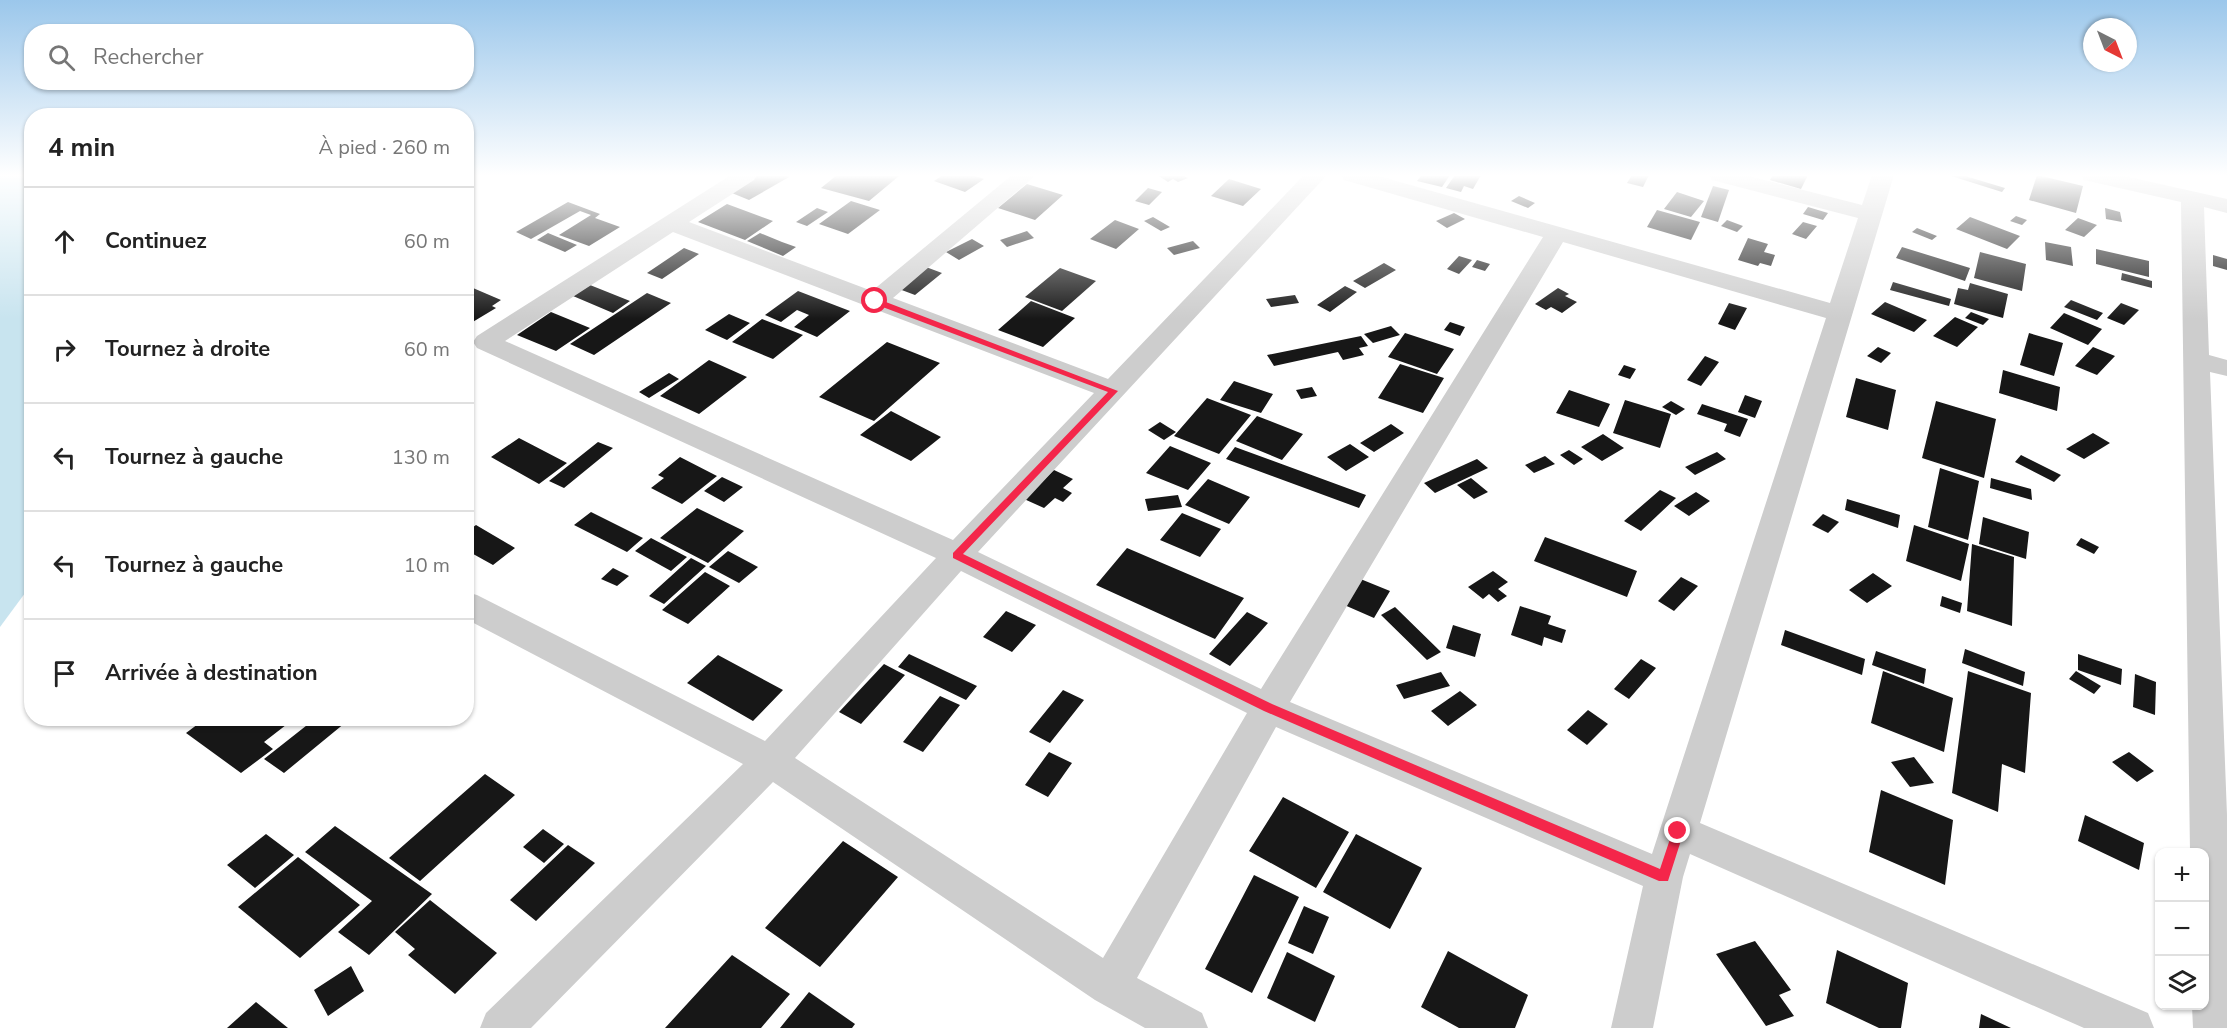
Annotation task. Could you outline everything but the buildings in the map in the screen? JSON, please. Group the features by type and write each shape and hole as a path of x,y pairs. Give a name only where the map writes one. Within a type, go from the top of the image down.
{"street":[{"path":"476,348 670,223 1114,391"},
{"path":"875,301 967,223"},
{"path":"501,1028 770,761 957,555 1271,223"},
{"path":"1523,223 1840,314"},
{"path":"1632,1028 1664,877 1868,223"},
{"path":"2193,223 2214,1028"},
{"path":"1110,986 1268,708 1557,233"},
{"path":"476,348 957,555 1268,708 1664,877"},
{"path":"2196,360 2227,368"},
{"path":"474,608 770,761 1110,986 1187,1028"},
{"path":"1678,831 2133,1028"}],"water":[{"path":"0,223 24,223 24,594 0,627"}],"route":[{"path":"875,301 1114,391 957,555 1268,708 1664,877 1678,831"}]}
